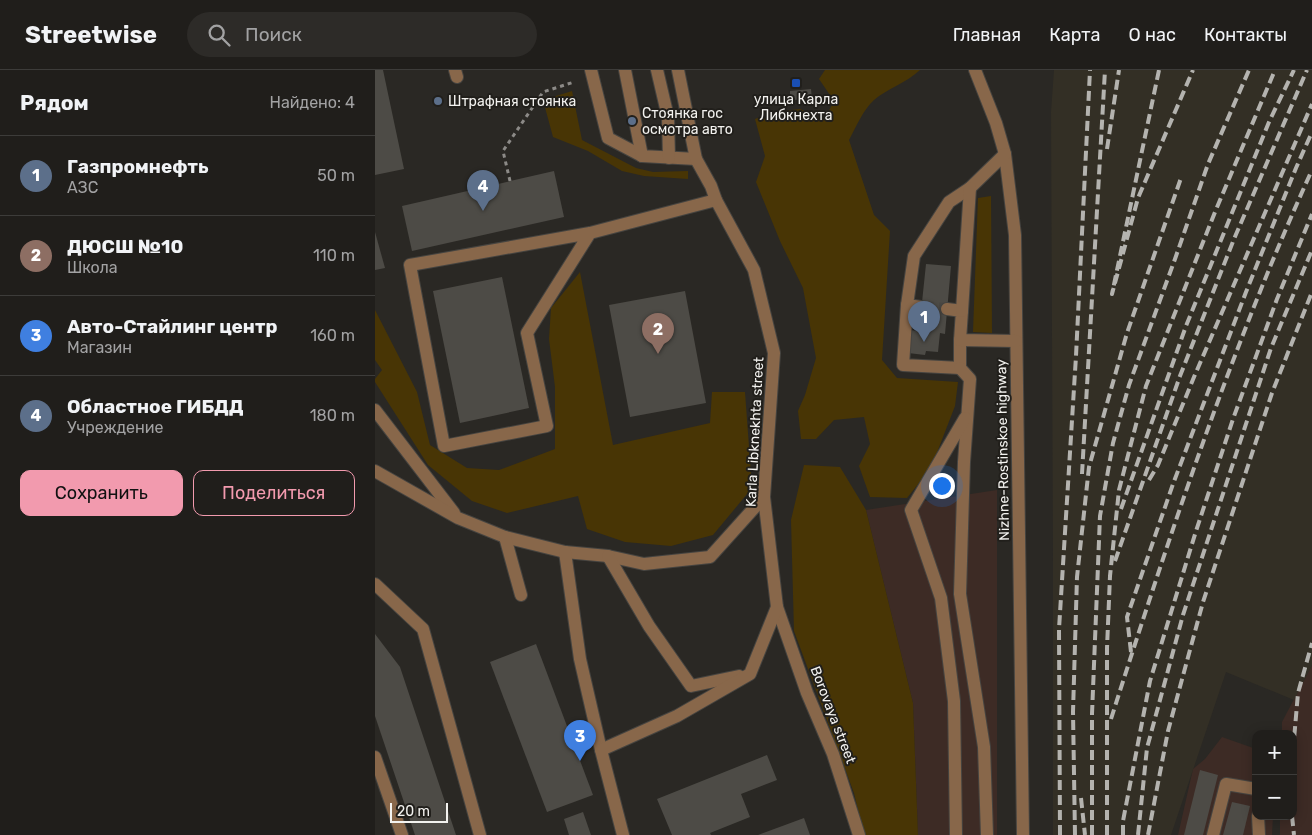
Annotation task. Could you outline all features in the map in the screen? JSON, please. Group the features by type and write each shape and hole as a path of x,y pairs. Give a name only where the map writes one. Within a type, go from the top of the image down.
{"street":[{"path":"591,70 608,138 642,156 696,159"},
{"path":"625,70 642,156"},
{"path":"657,70 668,116 669,158"},
{"name":"Karla Libknekhta street","path":"678,70 696,159 754,270 774,353 764,496 777,607 749,674"},
{"name":"Nizhne-Rostinskoe highway","path":"975,70 996,123 1005,154 1015,235 1023,835"},
{"path":"960,368 903,365 907,305 915,256 949,202 970,188 1005,154"},
{"path":"970,188 960,340 960,368 970,379 960,594 984,747 987,835"},
{"path":"590,233 527,333 547,426 445,446 410,265 590,233 716,200"},
{"path":"907,305 921,306"},
{"path":"947,309 962,312"},
{"path":"960,340 1017,341"},
{"path":"375,410 458,518"},
{"path":"956,835 954,701 941,598 911,510 967,415"},
{"path":"375,471 458,518 505,536 565,552 608,556 644,564 710,557 764,496"},
{"path":"505,536 521,595"},
{"path":"565,552 580,659 623,835"},
{"path":"608,556 649,626 691,686 749,674"},
{"path":"375,584 423,629 480,835"},
{"name":"Borovaya street","path":"777,607 807,693 833,754 859,835"},
{"path":"601,750 677,716 749,674"},
{"path":"375,757 402,835"},
{"path":"1213,835 1226,784 1252,788"},
{"path":"1258,820 1259,835"}],"path":[{"path":"510,181 503,151 543,92 574,82"}],"shaded area":[{"path":"825,70 920,70 909,79 874,100 863,114 849,140 874,215 890,231 882,360 897,378 958,382 955,406 931,468 907,498 870,497 859,466 870,444 864,417 834,420 816,439 801,439 798,411 816,358 803,288 780,241 756,182 765,156 755,119 775,112 800,109 824,120 834,101 819,79"},
{"path":"1054,70 1312,70 1312,665 1294,700 1226,672 1171,835 1053,835 1051,112"},
{"path":"572,91 582,140 636,168 653,172 688,171 688,179 644,176 622,171 588,151 553,137 543,100"},
{"path":"991,196 992,333 973,332 978,198"},
{"path":"580,272 613,445 710,423 712,392 745,392 752,488 713,535 671,546 625,542 587,529 578,496 507,513 472,501 428,465 375,382 375,379 382,370 375,360 375,310 417,392 430,445 467,468 499,470 555,449 555,387 549,339 551,308"},
{"path":"804,465 840,467 866,510 913,703 918,835 864,835 854,793 794,631 791,520"},
{"path":"997,490 997,835 918,835 913,703 866,510"},
{"path":"1312,665 1312,835 1280,835 1280,820 1297,820 1297,730 1282,730 1282,722"},
{"path":"1222,737 1252,748 1252,820 1273,820 1272,835 1178,835 1193,769 1205,759"}],"building":[{"path":"375,70 383,70 404,169 375,175"},
{"path":"811,89 812,99 790,100 790,91"},
{"path":"554,171 564,217 412,251 402,206"},
{"path":"375,232 385,268 375,270"},
{"path":"926,264 951,266 945,334 940,333 938,352 926,351 925,355 908,353 910,330 919,331"},
{"path":"502,277 529,408 460,423 433,291"},
{"path":"685,291 706,403 630,417 609,305"},
{"path":"375,634 400,667 456,835 415,835 375,716"},
{"path":"536,644 593,795 547,812 490,662"},
{"path":"767,755 777,780 741,794 750,817 710,833 711,835 672,835 657,799"},
{"path":"1200,770 1218,775 1203,835 1184,835"},
{"path":"1232,802 1250,806 1243,835 1223,835"},
{"path":"583,812 591,835 569,835 564,819"},
{"path":"804,818 810,835 758,835"}],"tunnel":[{"path":"921,307 947,309"}],"railway":[{"path":"1060,835 1059,629 1076,356 1090,70"},
{"path":"1082,474 1105,70"},
{"path":"1107,149 1119,70"},
{"path":"1159,70 1112,294 1138,198 1193,70"},
{"path":"1092,835 1092,714 1100,516 1113,443 1129,385 1208,164 1249,70"},
{"path":"1107,835 1107,648 1110,576 1119,490 1146,386 1215,212 1275,70"},
{"path":"1121,509 1186,326 1269,122 1294,70"},
{"path":"1115,561 1180,376 1234,239 1307,70"},
{"path":"1149,480 1158,465 1312,104"},
{"path":"1131,652 1127,617 1173,484 1246,292 1312,132"},
{"path":"1111,719 1179,511 1228,373 1312,170"},
{"path":"1075,835 1073,712 1077,577 1089,467 1127,333 1181,178"},
{"path":"1123,835 1123,821 1150,681 1233,419 1277,299 1312,214"},
{"path":"1138,835 1147,748 1183,615 1271,348 1312,250"},
{"path":"1148,835 1168,731 1203,602 1272,393 1312,292"},
{"path":"1295,730 1298,693 1312,643"},
{"path":"1081,798 1085,835"},
{"path":"1292,820 1294,835"}],"place":[{"name":"улица Карла Либкнехта","path":"796,83"},
{"name":"Штрафная стоянка","path":"438,101"},
{"name":"Стоянка гос осмотра авто","path":"632,121"},
{"name":"Областное ГИБДД","path":"483,211"},
{"name":"Газпромнефть","path":"924,342"},
{"name":"ДЮСШ №10","path":"658,354"},
{"name":"Авто-Стайлинг центр","path":"580,761"}]}
